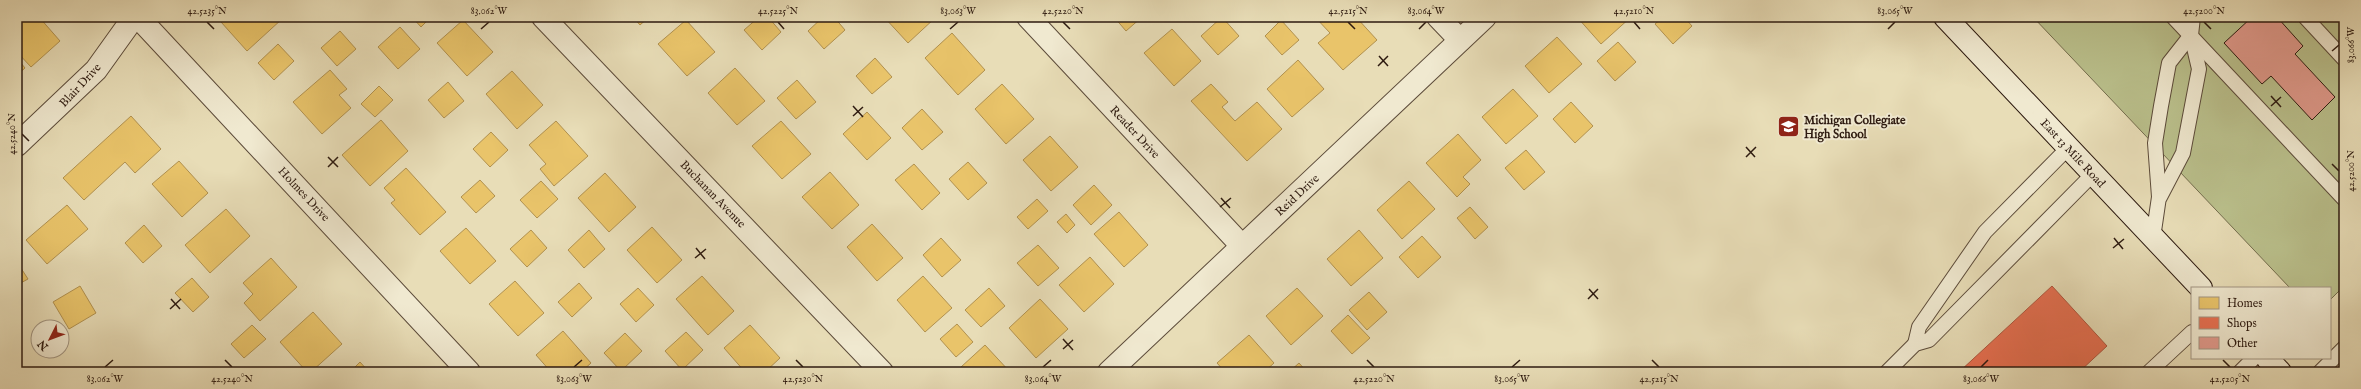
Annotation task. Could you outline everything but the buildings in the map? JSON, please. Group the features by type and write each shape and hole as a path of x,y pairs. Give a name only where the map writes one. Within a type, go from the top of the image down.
{"street":[{"name":"Blair Drive","path":"17,145 96,70 134,17"},
{"name":"Holmes Drive","path":"138,17 469,372"},
{"name":"Buchanan Avenue","path":"544,17 882,372"},
{"name":"Reader Drive","path":"1028,17 1242,246"},
{"path":"1438,17 1460,40"},
{"name":"Reid Drive","path":"1109,372 1485,17"},
{"name":"East 13 Mile Road","path":"1944,17 2200,287"},
{"path":"2268,359 2280,372"}],"lane":[{"path":"2173,17 2344,199"},
{"path":"2159,197 2183,153 2199,69 2191,35 2192,17"},
{"path":"2305,17 2344,59"},
{"path":"2153,238 2159,197 2155,144 2169,63 2191,35"},
{"path":"1915,344 1919,327 1985,232 2068,148"},
{"path":"1887,372 1915,344 1930,340 2093,174"},
{"path":"2149,372 2191,333"},
{"path":"2320,372 2344,348"},
{"path":"2240,372 2253,359"}],"green space":[{"path":"2033,17 2344,17 2344,286 2331,299 2331,287 2289,287"}],"place":[{"name":"Michigan Collegiate High School","path":"1789,127"}]}
